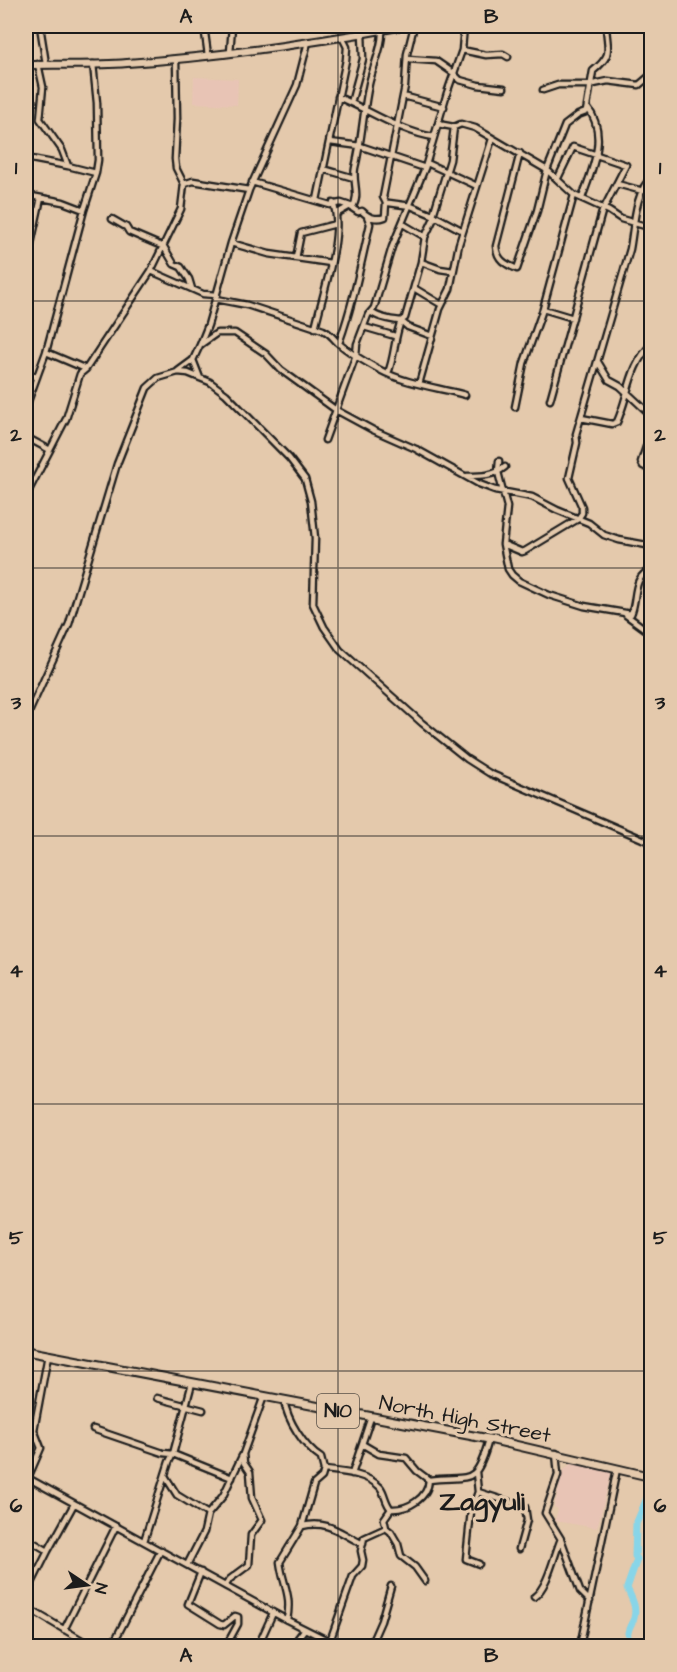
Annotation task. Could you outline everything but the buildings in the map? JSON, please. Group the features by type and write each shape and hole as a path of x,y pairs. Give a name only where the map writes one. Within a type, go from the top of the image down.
{"highway":[{"name":"North High Street","path":"26,1351 489,1439 651,1477"}],"main road":[{"path":"26,65 176,60 342,37 360,30 404,26"}],"street":[{"path":"40,26 46,64"},
{"path":"204,26 208,55"},
{"path":"230,53 232,26"},
{"path":"252,183 330,205 341,202 368,216 380,219 385,217 386,203 383,197 403,96 407,54 414,26"},
{"path":"325,440 356,355 357,344 366,318 371,312 392,248 426,166 462,50 464,26"},
{"path":"520,153 496,246 496,252 503,262 517,269 537,211 547,170 565,125 578,115 585,114 593,71 608,56 606,26"},
{"path":"336,214 351,207 357,196 354,178 372,70 382,38 382,29"},
{"path":"351,103 363,59 360,30"},
{"path":"317,200 347,51 342,37"},
{"path":"26,719 69,624 117,464 147,388 158,378 178,372 193,360 200,345 249,190 297,86 308,42"},
{"path":"462,50 486,55 503,54 507,57"},
{"path":"408,59 436,61 460,80 504,88"},
{"path":"26,496 66,419 80,374 86,369 151,271 181,209 183,182 175,159 178,99 176,60"},
{"path":"38,64 43,87 40,119 62,150 68,166"},
{"path":"26,407 46,352 96,173 97,112 93,64"},
{"path":"543,90 558,85 589,85 608,81 639,85 651,74"},
{"path":"403,96 444,107"},
{"path":"338,97 365,108 410,132 434,137"},
{"path":"582,198 597,154 598,137 594,114 587,107"},
{"path":"438,124 454,127 461,124 468,125 547,170 574,195 604,208 618,218 651,228"},
{"path":"388,374 393,358 395,336 401,321 405,318 421,262 425,237 434,215 446,171 453,144 454,127"},
{"path":"419,384 442,305 450,289 463,231 492,139"},
{"path":"330,142 360,146 391,158 446,171 477,186"},
{"path":"550,400 604,208 626,165 573,147 558,178"},
{"path":"26,158 96,173"},
{"path":"323,169 354,178"},
{"path":"503,544 524,551 578,519 582,513 582,507 569,478 577,443 576,434 635,224 634,215 645,182 651,177"},
{"path":"183,182 222,184 249,190"},
{"path":"617,183 643,191"},
{"path":"26,195 63,202 84,210"},
{"path":"515,407 524,363 543,309 574,195"},
{"path":"26,267 41,198"},
{"path":"315,328 331,263 336,224 333,203"},
{"path":"386,203 411,206 434,215 463,231"},
{"path":"339,344 360,274 370,224 368,216"},
{"path":"112,219 126,227 129,232 164,247 174,264 181,267 192,289"},
{"path":"296,258 301,233 336,224"},
{"path":"403,224 425,237"},
{"path":"231,243 269,254 331,263"},
{"path":"421,262 453,271"},
{"path":"151,271 203,294 247,305 328,332 339,344 388,374 465,395"},
{"path":"414,288 442,305"},
{"path":"543,309 573,318"},
{"path":"371,312 401,321 408,327 432,336"},
{"path":"208,325 217,333"},
{"path":"364,327 395,336"},
{"path":"200,345 217,333 235,333 266,354 281,370 336,410 479,484 502,492 532,497 618,540 651,546"},
{"path":"581,418 615,423 619,418 638,361 651,344"},
{"path":"46,352 86,369"},
{"path":"193,360 200,378"},
{"path":"598,362 609,380 627,392 651,416"},
{"path":"178,372 210,382 226,394 289,458 305,479 311,501 315,538 313,604 316,614 340,650 422,723 467,759 489,773 651,843"},
{"path":"26,373 37,376"},
{"path":"651,429 641,462 643,466 651,470"},
{"path":"26,437 50,450"},
{"path":"499,461 498,472 507,507 503,544 508,569 519,581 549,595 584,606 631,614 637,584 645,572 651,569"},
{"path":"466,476 498,472 505,467"},
{"path":"624,613 651,634"},
{"path":"48,1355 34,1430 41,1448 27,1478 339,1647"},
{"path":"144,1541 173,1454 192,1383"},
{"path":"187,1564 204,1532 208,1514 223,1496 243,1454 264,1396"},
{"path":"157,1398 203,1410"},
{"path":"284,1400 292,1424 307,1443 310,1451 321,1458 324,1470 322,1477 314,1484 302,1526 280,1562 289,1597 287,1620"},
{"path":"352,1474 370,1417"},
{"path":"93,1429 163,1453 173,1454 232,1478"},
{"path":"478,1564 466,1559 471,1511 478,1492 476,1472 489,1439"},
{"path":"362,1444 378,1454 406,1458 429,1480 465,1479 476,1472"},
{"path":"556,1453 558,1475 546,1513 561,1539 576,1583 582,1594 590,1601"},
{"path":"225,1586 249,1565 251,1535 262,1520 252,1497 250,1472 244,1463 243,1454"},
{"path":"580,1647 617,1469"},
{"path":"324,1470 352,1474 370,1480 381,1488 391,1509"},
{"path":"165,1476 177,1495 208,1514"},
{"path":"391,1509 402,1509 419,1500 428,1490 429,1480"},
{"path":"478,1492 525,1507 527,1520 519,1549"},
{"path":"26,1595 74,1504"},
{"path":"391,1509 384,1518 386,1528 398,1544 402,1556 415,1567 424,1581"},
{"path":"302,1526 316,1523 334,1527 363,1544"},
{"path":"64,1630 116,1526"},
{"path":"330,1641 353,1576 362,1566 363,1544 367,1536 386,1528"},
{"path":"26,1538 48,1551"},
{"path":"534,1597 546,1583 561,1539"},
{"path":"112,1647 161,1550"},
{"path":"201,1572 188,1604 220,1624 224,1625 235,1616 238,1617 238,1624 226,1647"},
{"path":"370,1647 381,1621 391,1586"},
{"path":"26,1607 92,1647"},
{"path":"258,1647 273,1613"},
{"path":"292,1647 304,1630"}],"shaded area":[{"path":"194,77 238,79 237,105 193,103"},
{"path":"572,1462 612,1471 597,1528 555,1521 558,1509 554,1507 563,1471"}],"waterway":[{"path":"628,1633 635,1614 634,1603 627,1588 637,1559 635,1556 636,1524 652,1486"}],"district":[{"name":"Zagyuli","path":"482,1502"}]}
